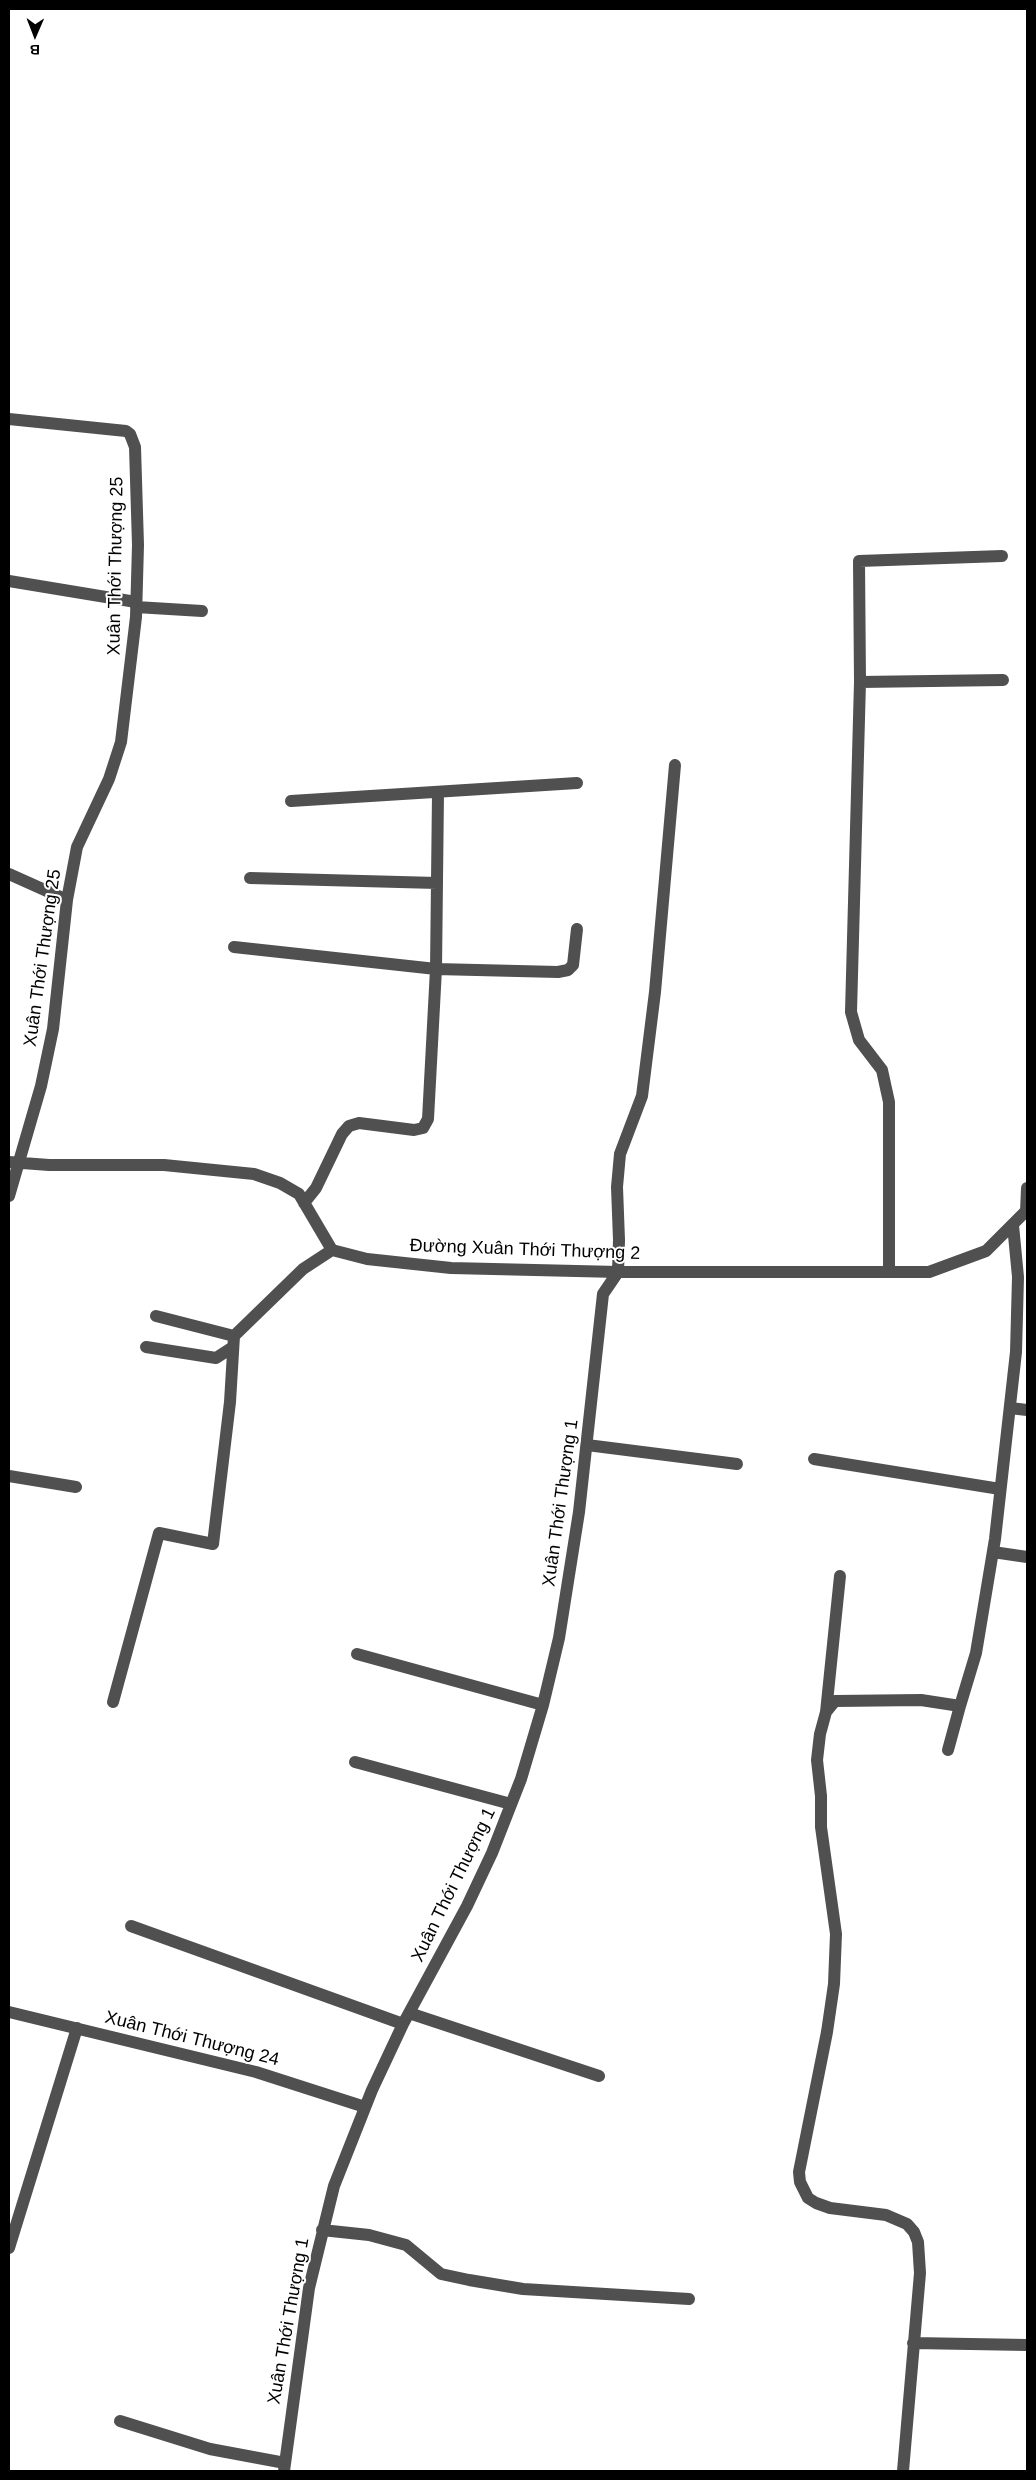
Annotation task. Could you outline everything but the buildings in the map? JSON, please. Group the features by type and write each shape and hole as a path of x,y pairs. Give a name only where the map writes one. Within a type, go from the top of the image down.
{"street":[{"name":"Xuân Thới Thượng 25","path":"9,419 126,431 132,436 136,447 136,604 121,742 109,779 77,847 67,900 53,1029 41,1086 14,1163 9,1196"},
{"path":"889,1272 889,1102 882,1070 859,1040 851,1012 860,682 859,561 1002,556"},
{"path":"9,581 136,604 202,611"},
{"path":"860,682 1002,680"},
{"path":"618,1272 619,1240 616,1187 620,1154 642,1096 655,992 675,765"},
{"path":"291,801 577,783"},
{"path":"304,1203 316,1188 342,1134 349,1126 359,1123 414,1130 423,1128 428,1119 436,969 438,792"},
{"path":"9,874 67,900"},
{"path":"250,878 437,883"},
{"path":"234,947 436,969 558,972 568,970 575,959 577,929"},
{"path":"14,1163 164,1165 246,1173 280,1183 299,1194 332,1250 303,1269 234,1342 216,1358 146,1347"},
{"path":"1027,1188 1027,1211"},
{"name":"Đường Xuân Thới Thượng 2","path":"332,1250 367,1259 451,1268 618,1272 929,1272 986,1251 1027,1211"},
{"path":"948,1750 976,1653 993,1552 1016,1352 1018,1277 1013,1225"},
{"name":"Xuân Thới Thượng 1","path":"285,2467 309,2288 334,2186 365,2107 406,2018 467,1906 492,1853 511,1804 543,1705 559,1638 587,1445 603,1294 618,1272"},
{"path":"156,1316 234,1342"},
{"path":"113,1702 159,1533 213,1544 230,1402 234,1342"},
{"path":"1010,1408 1027,1410"},
{"path":"587,1445 737,1464"},
{"path":"814,1459 1000,1489"},
{"path":"9,1476 76,1487"},
{"path":"993,1552 1027,1557"},
{"path":"840,1576 826,1712 820,1734 817,1760 821,1796 821,1827 836,1934 834,1974 827,2032 799,2172 800,2182 805,2194 816,2203 830,2208 886,2215 907,2224 914,2232 918,2242 920,2273 903,2471"},
{"path":"357,1654 543,1705"},
{"path":"826,1712 835,1702 921,1700 960,1706"},
{"path":"355,1762 511,1804"},
{"path":"131,1926 406,2018 600,2076"},
{"name":"Xuân Thới Thượng 24","path":"9,2012 256,2072 365,2107"},
{"path":"9,2248 77,2028"},
{"path":"322,2230 370,2235 406,2245 441,2274 469,2280 523,2289 689,2298"},
{"path":"913,2343 1027,2345"},
{"path":"120,2422 210,2449 285,2467"}]}
